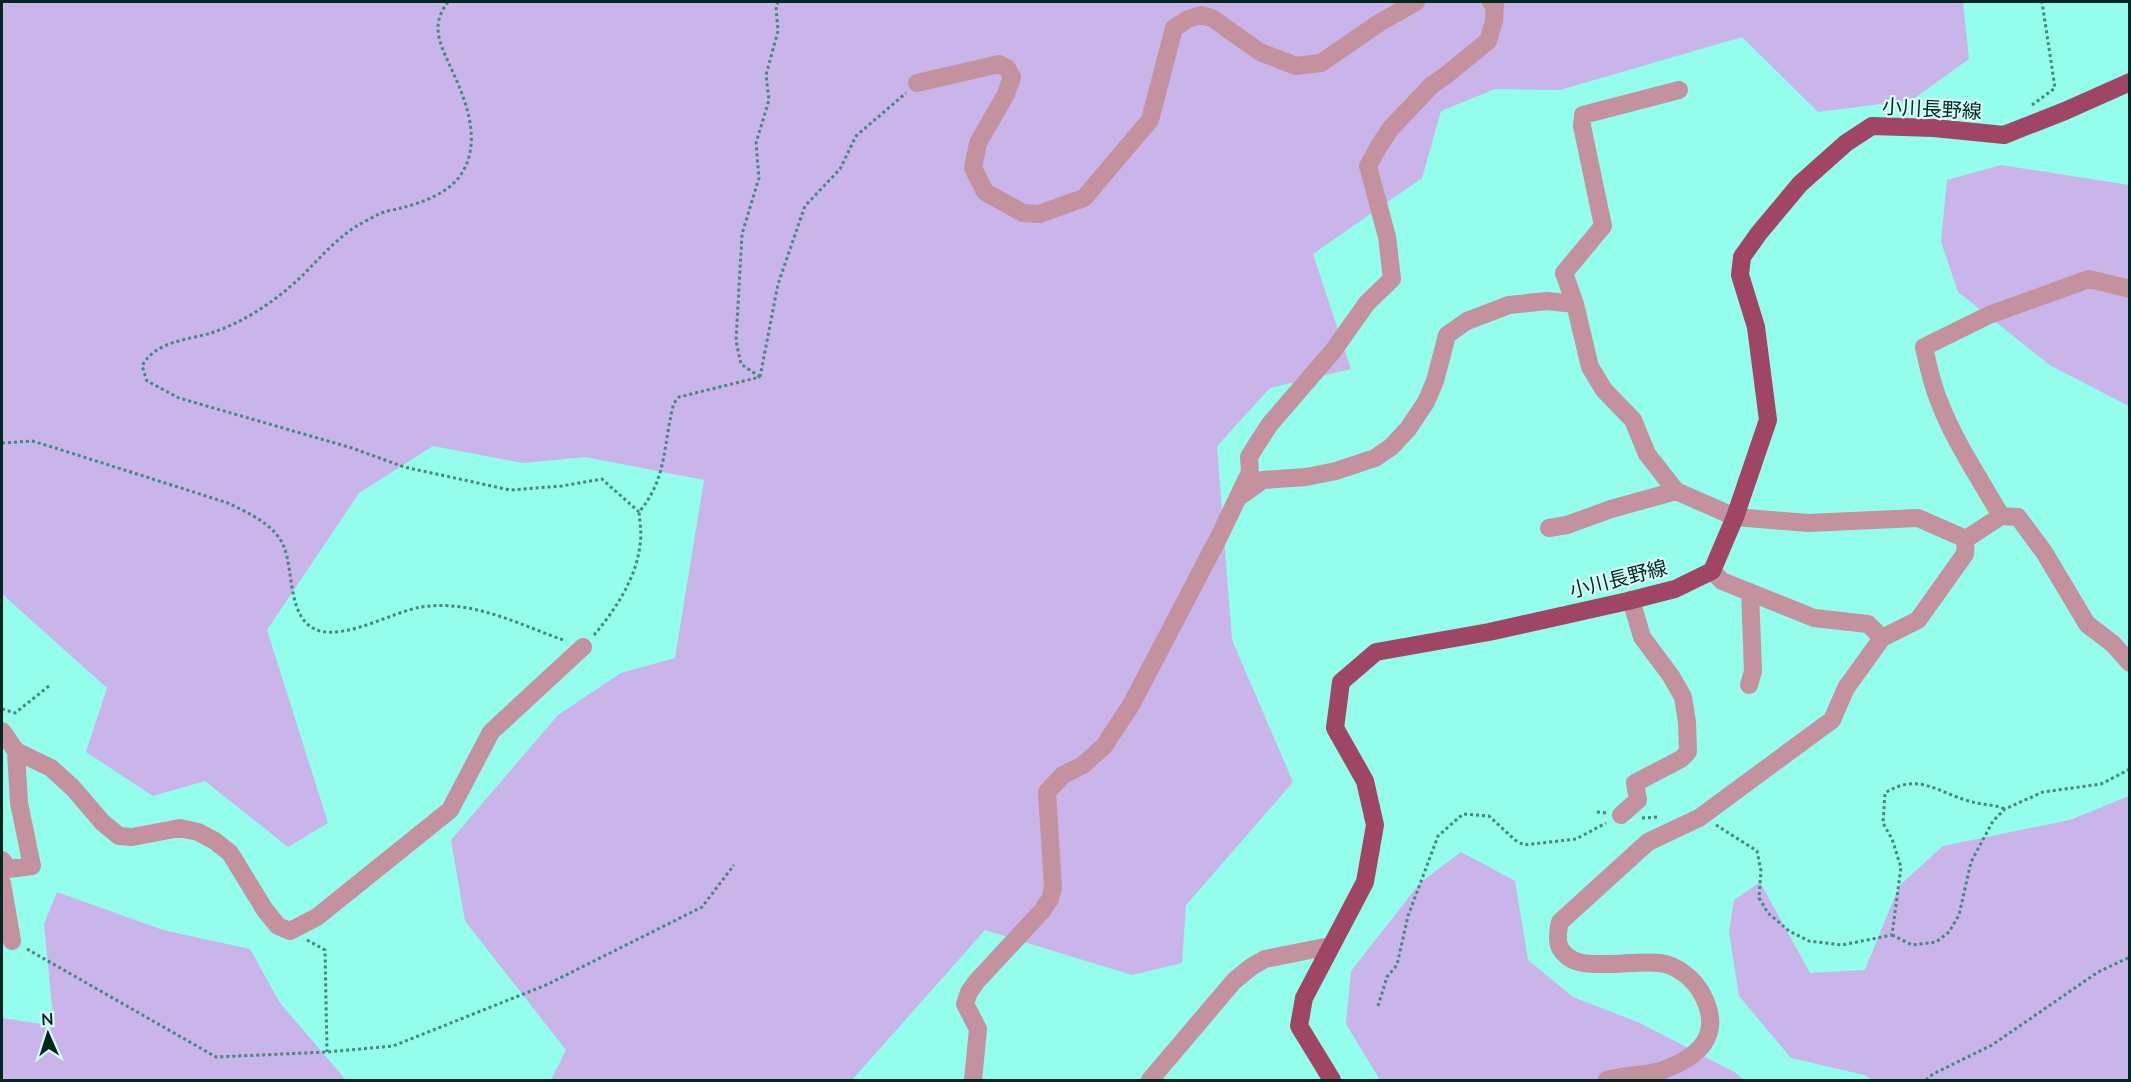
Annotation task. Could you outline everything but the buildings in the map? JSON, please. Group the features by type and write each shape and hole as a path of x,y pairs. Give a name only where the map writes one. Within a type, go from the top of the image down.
{"main road":[{"name":"小川長野線","path":"1332,1080 1299,1026 1305,998 1365,882 1375,825 1365,782 1335,728 1341,682 1376,652 1489,632 1631,600 1675,589 1712,571 1735,517 1768,420 1756,327 1740,274 1742,257 1800,184 1846,143 1872,126 1934,128 2004,135 2130,82"}],"street":[{"path":"917,83 999,63 1006,68 1012,77 1006,94 978,143 973,168 985,192 1023,213 1039,214 1084,198 1150,120 1174,28 1188,19 1201,15 1212,18 1260,52 1296,66 1322,63 1379,23 1416,2"},
{"path":"973,1080 978,1029 964,1004 969,992 1042,911 1050,899 1053,888 1047,792 1063,775 1083,765 1104,746 1125,713 1239,497 1250,472 1249,457 1270,424 1333,351 1367,303 1392,279 1387,237 1368,166 1391,128 1432,85 1488,41 1494,21 1495,4 1491,2"},
{"path":"1679,90 1583,115 1582,126 1603,226 1564,273 1575,304 1590,368 1604,390 1633,420 1647,454 1676,491 1735,517 1808,523 1918,518 1966,539"},
{"path":"2001,516 1939,403 1924,347 1989,315 2089,279 2130,289"},
{"path":"1239,497 1263,480 1306,477 1336,471 1375,458 1391,447 1408,429 1426,402 1435,381 1447,335 1467,321 1509,304 1548,301 1575,304"},
{"path":"1549,528 1567,525 1611,509 1676,491"},
{"path":"1966,539 2001,516 2018,518 2044,552 2087,624 2113,644 2130,663"},
{"path":"1607,1080 1659,1071 1689,1058 1708,1039 1711,1030 1710,1013 1694,981 1677,969 1661,963 1576,961 1565,955 1559,950 1557,937 1560,922 1648,842 1703,816 1832,720 1846,688 1882,638 1918,620 1965,554 1966,539"},
{"path":"1712,571 1722,581 1814,618 1868,624 1882,638"},
{"path":"1749,685 1753,671 1750,592"},
{"path":"1621,815 1638,800 1635,783 1681,759 1688,752 1688,722 1683,697 1671,676 1642,637 1631,600"},
{"path":"2,731 16,750 51,768 74,788 102,822 119,836 132,837 180,828 198,832 215,842 230,853 265,910 278,926 290,930 317,917 450,810 491,732 583,647"},
{"path":"12,941 3,872 32,866 19,803 16,750"},
{"path":"1150,1080 1234,981 1251,967 1265,959 1330,946"}],"path":[{"path":"448,2 438,18 440,46 455,75 469,115 472,137 470,157 459,178 437,195 403,208 380,213 353,229 323,253 301,277 259,311 214,332 181,340 157,350 146,358 142,366 147,381 179,398 352,448 404,467 510,490 562,486 602,479 639,512"},
{"path":"760,377 741,363 736,341 742,234 759,178 756,143 770,100 766,75 778,31 776,7 778,2"},
{"path":"2022,109 2032,105 2055,88 2042,2"},
{"path":"760,377 778,284 804,206 840,169 856,136 917,83"},
{"path":"2,443 32,441 228,503 254,516 269,527 284,547 298,611 308,624 320,631 351,628 420,607 451,606 506,617 583,647 610,616 637,562 641,543 639,512 650,499 662,472 674,402 679,397 760,377"},
{"path":"2,709 15,713 49,686"},
{"path":"1703,816 1757,851 1761,871 1759,898 1768,913 1789,931 1809,941 1842,945 1892,935 1912,945 1936,942 1949,932 1959,915 1971,862 1993,821 2005,809 2043,792 2101,784 2130,770"},
{"path":"1892,935 1901,867 1892,840 1883,823 1885,793 1897,785 1916,783 1940,789 1968,801 2005,809"},
{"path":"1597,812 1621,815 1630,819 1663,816"},
{"path":"1378,1006 1387,977 1397,965 1408,916 1438,836 1463,814 1489,816 1515,840 1524,845 1576,839 1621,815"},
{"path":"12,941 216,1057 327,1052 393,1046 546,985 702,907 734,865"},
{"path":"290,930 325,950 327,1052"},
{"path":"1926,1080 1933,1074 1992,1045 2098,972 2130,957"}],"shaded area":[{"path":"2,2 1963,2 1969,59 1912,100 1818,112 1742,37 1560,90 1495,89 1441,111 1422,178 1313,254 1351,369 1270,388 1217,446 1232,640 1293,782 1186,905 1182,963 1132,975 985,930 852,1080 551,1080 566,1050 465,921 451,840 558,715 621,673 675,658 704,480 585,457 523,463 433,446 359,493 267,630 328,823 288,847 205,781 153,796 86,752 107,688 2,594"},
{"path":"2001,165 2129,185 2129,406 2051,366 1958,292 1941,242 1947,180"},
{"path":"2129,796 2129,1080 1873,1080 1864,1075 1791,1058 1739,996 1729,932 1734,900 1760,882 1810,973 1865,970 1899,886 1943,846 2070,820"},
{"path":"1461,852 1515,881 1528,960 1573,997 1640,1023 1736,1073 1744,1080 1380,1080 1346,1024 1351,971 1420,883"},
{"path":"57,892 163,930 250,949 280,1003 346,1080 2,1080 2,1018 54,1026 44,924"}]}
